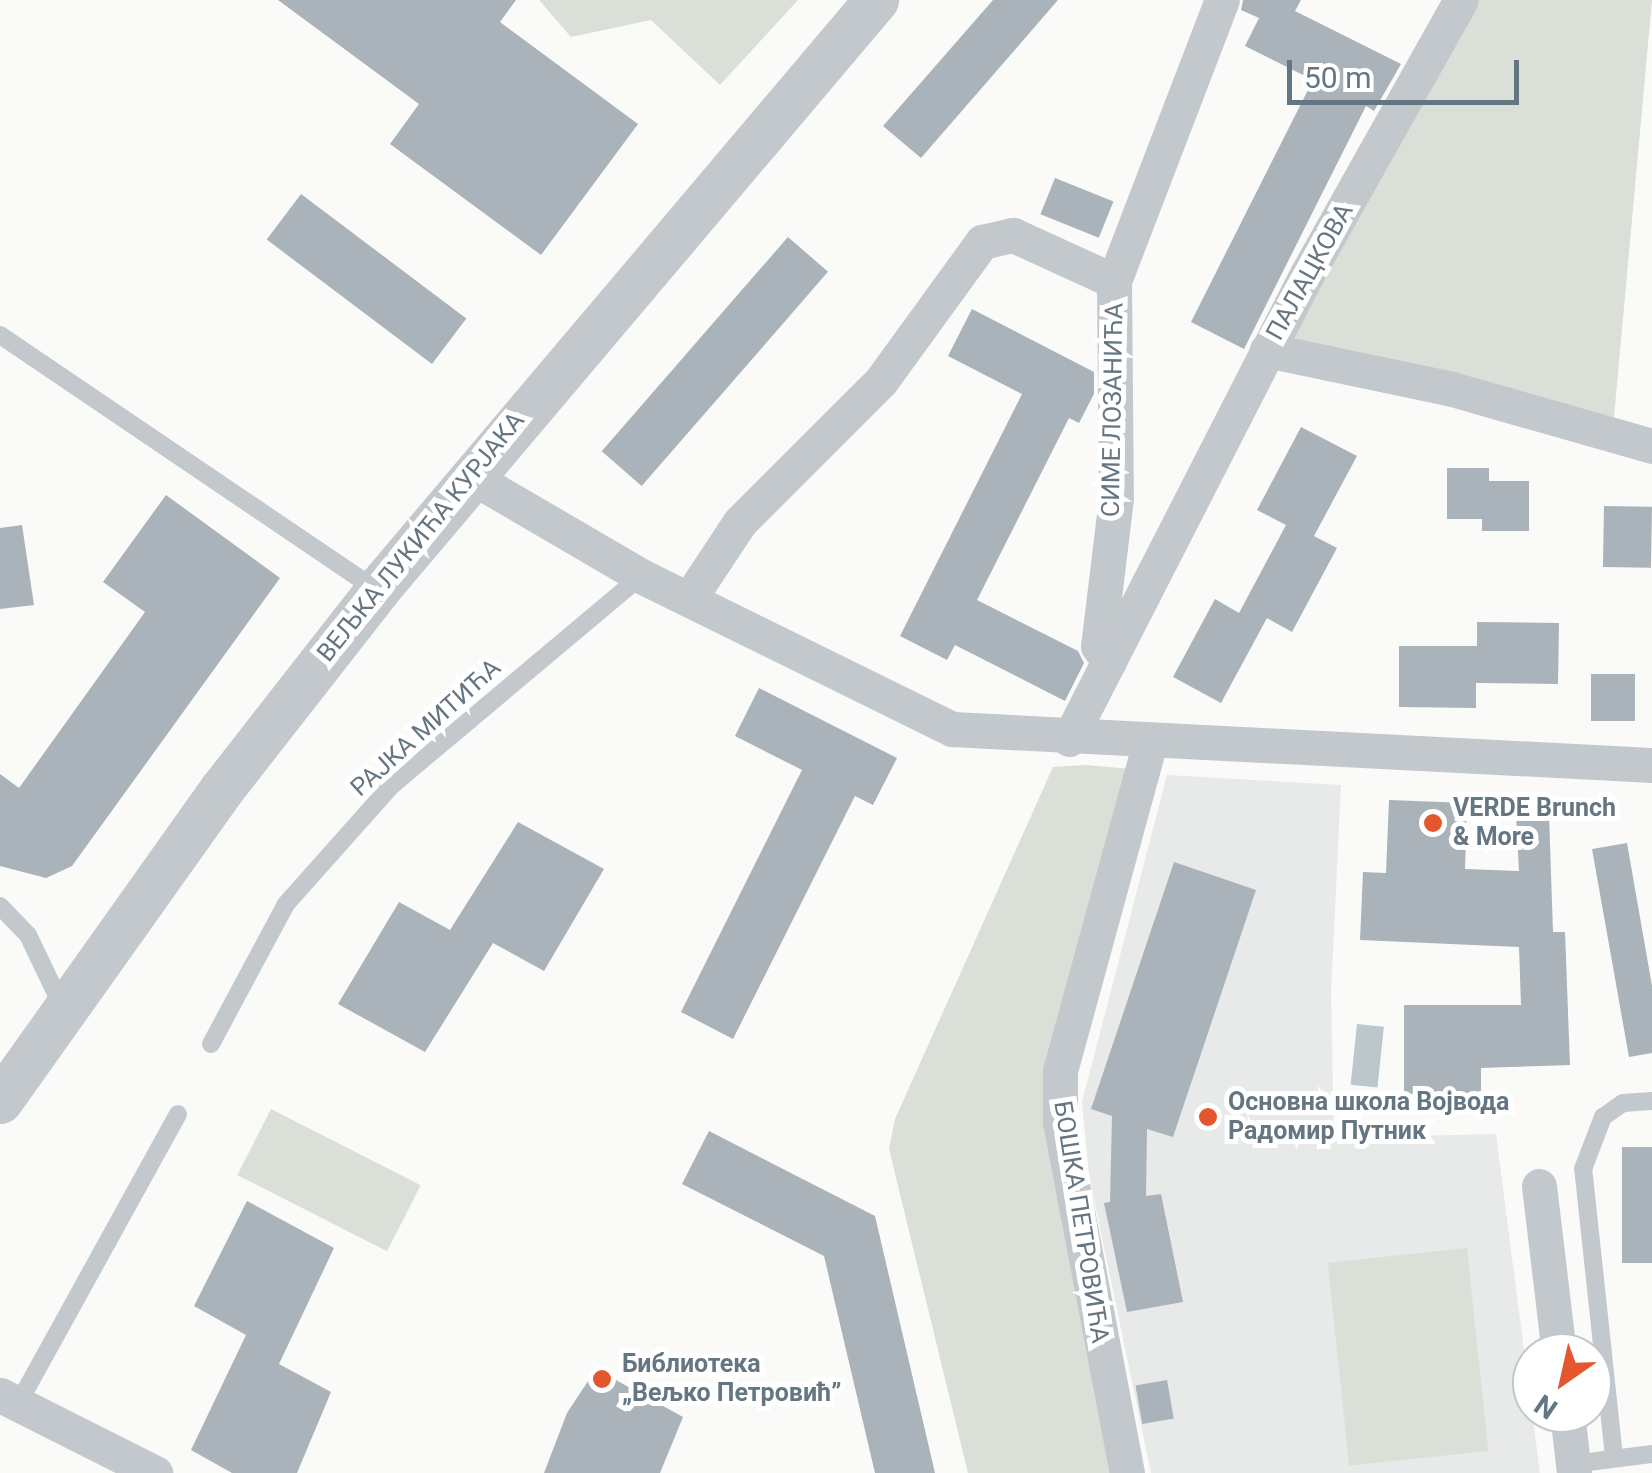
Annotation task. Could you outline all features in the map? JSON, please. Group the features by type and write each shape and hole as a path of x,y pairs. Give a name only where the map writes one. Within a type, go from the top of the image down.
{"street":[{"name":"ВЕЉКА ЛУКИЋА КУРЈАКА","path":"0,1101 222,790 377,590 876,0"},
{"path":"1114,281 1222,0"},
{"name":"ПАЛАЦКОВА","path":"1458,1 1267,350 1473,394 1652,446"},
{"name":"СИМЕ ЛОЗАНИЋА","path":"688,599 740,522 881,381 982,242 1013,235 1114,281 1116,498 1098,646 1109,662"},
{"path":"1069,738 1267,350"},
{"path":"470,476 640,576 952,729 1652,765"},
{"name":"БОШКА ПЕТРОВИЋА","path":"1127,1473 1060,1121 1060,1071 1150,741"},
{"path":"1541,1201 1558,1333"},
{"path":"9,1400 155,1473"},
{"path":"1570,1433 1574,1468"}],"lane":[{"path":"0,335 377,590"},
{"name":"РАЈКА МИТИЋА","path":"211,1044 286,904 390,786 640,576"},
{"path":"0,906 28,935 66,1013"},
{"path":"1614,1458 1583,1168 1602,1117 1623,1103 1652,1101"},
{"path":"9,1400 178,1114"},
{"path":"1574,1468 1652,1454"}],"shaded area":[{"path":"539,0 798,0 720,85 651,20 571,37"},
{"path":"1461,0 1652,0 1612,439 1267,350"},
{"path":"1085,765 1143,770 1060,1071 1127,1473 968,1473 889,1149 895,1119 1053,767"},
{"name":"Основна школа Војвода Радомир Путник","path":"1167,775 1341,785 1331,993 1334,1138 1496,1134 1522,1333 1512,1333 1512,1433 1535,1433 1540,1473 1151,1473 1089,1175 1082,1102"},
{"path":"1357,1024 1384,1027 1377,1087 1351,1085"},
{"path":"271,1109 421,1185 387,1251 237,1175"},
{"path":"1467,1248 1488,1451 1349,1466 1328,1263"}],"building":[{"path":"278,0 516,0 500,22 638,124 541,255 390,144 419,104"},
{"path":"993,0 1058,0 921,158 883,126"},
{"path":"1243,0 1301,0 1295,11 1401,64 1374,111 1366,106 1244,349 1191,322 1313,80 1245,46 1259,18 1241,10"},
{"path":"1055,178 1113,202 1099,238 1040,214"},
{"path":"301,194 466,319 432,364 267,240"},
{"path":"788,237 828,272 642,486 602,451"},
{"path":"972,309 1094,372 1094,394 1079,423 1069,418 977,600 1078,651 1084,663 1065,701 955,645 947,660 900,636 1022,394 948,356"},
{"path":"1301,427 1357,456 1314,536 1337,548 1292,632 1267,618 1221,703 1173,677 1215,599 1239,613 1286,525 1257,510"},
{"path":"1447,468 1489,468 1489,481 1529,481 1529,531 1482,531 1482,519 1447,519"},
{"path":"166,495 280,578 72,866 46,878 0,866 0,774 19,788 145,612 103,582"},
{"path":"1604,506 1652,507 1651,568 1603,567"},
{"path":"22,525 34,605 0,609 0,528"},
{"path":"1477,622 1559,623 1558,684 1476,683 1476,708 1399,707 1399,646 1477,646"},
{"path":"1591,674 1635,674 1635,721 1591,721"},
{"path":"759,688 897,758 873,805 855,796 733,1039 681,1012 802,770 735,736"},
{"path":"1389,800 1467,803 1465,869 1519,871 1516,815 1549,814 1553,932 1565,932 1570,1065 1481,1068 1481,1094 1404,1094 1404,1005 1521,1005 1519,947 1360,940 1363,872 1386,873"},
{"path":"518,822 604,869 544,971 493,943 425,1052 338,1004 399,902 450,930"},
{"path":"1627,843 1652,986 1652,1053 1629,1057 1592,849"},
{"path":"1174,862 1256,890 1173,1137 1147,1129 1146,1196 1161,1194 1183,1302 1127,1312 1104,1203 1110,1202 1112,1116 1091,1109"},
{"path":"709,1131 875,1216 935,1473 875,1473 824,1256 682,1184"},
{"path":"1622,1147 1652,1147 1652,1263 1622,1263"},
{"path":"247,1201 334,1248 279,1364 331,1392 297,1473 232,1473 191,1450 246,1335 194,1306"},
{"path":"596,1369 683,1417 660,1473 544,1473 567,1413"},
{"path":"1167,1380 1174,1418 1142,1424 1135,1386"}],"place":[{"name":"VERDE Brunch & More","path":"1433,823"},
{"name":"Основна школа Војвода Радомир Путник","path":"1208,1117"},
{"name":"Библиотека „Вељко Петровић”","path":"602,1379"}]}
